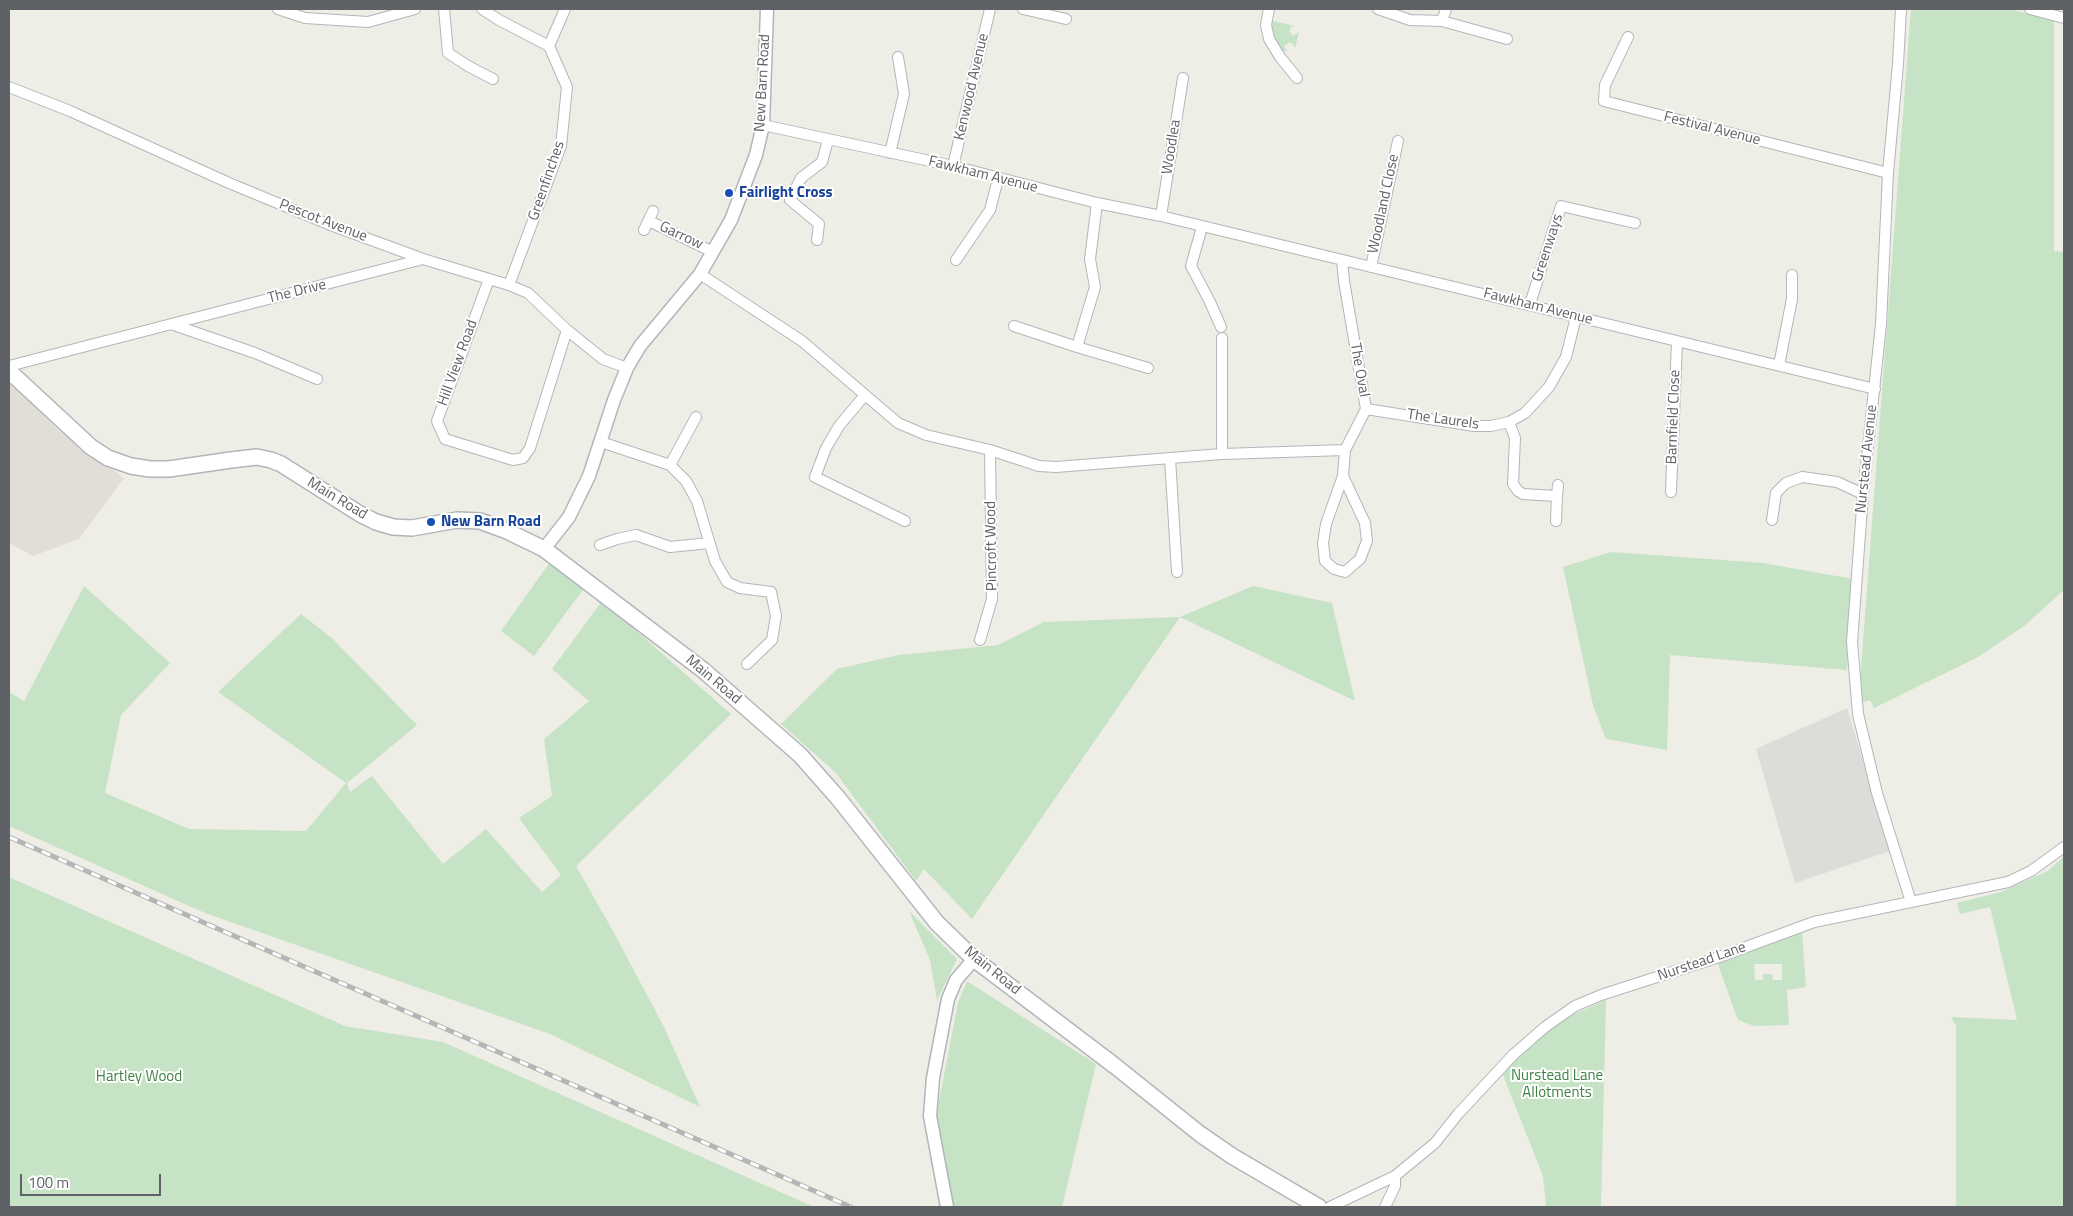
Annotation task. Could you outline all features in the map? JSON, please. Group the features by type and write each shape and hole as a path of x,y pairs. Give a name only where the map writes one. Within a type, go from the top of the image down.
{"main road":[{"name":"Main Road","path":"9,371 91,447 108,458 131,466 150,469 169,468 257,457 281,464 360,514 376,522 393,527 412,528 457,520 480,521 507,530 544,549 702,670 800,755 838,798 937,923 974,958 1200,1134 1232,1156 1319,1207"}],"street":[{"path":"278,9 305,18 368,22 411,9"},
{"path":"444,9 448,53 493,79"},
{"path":"482,9 549,46 565,9"},
{"name":"New Barn Road","path":"544,549 570,517 589,476 614,400 627,368 640,346 700,274 731,220 756,155 763,125 767,9"},
{"name":"Kenwood Avenue","path":"953,166 990,9"},
{"path":"1022,9 1066,19"},
{"path":"1269,9 1266,25 1269,39 1280,57 1297,78"},
{"path":"1378,9 1410,20 1442,21 1506,39"},
{"path":"1442,21 1446,9"},
{"name":"Nurstead Avenue","path":"1901,9 1888,173 1875,389 1863,494 1852,642 1857,687 1856,700 1877,794 1911,902"},
{"path":"2030,9 2064,18"},
{"name":"Festival Avenue","path":"1628,37 1605,85 1604,101 1888,173"},
{"name":"Greenfinches","path":"509,284 561,146 566,86 549,46"},
{"path":"890,153 904,94 898,57"},
{"name":"Woodlea","path":"1161,216 1183,78"},
{"name":"Pescot Avenue","path":"9,87 70,112 229,184 328,224 423,259 489,280 509,284 528,293 567,330 604,359 627,368"},
{"name":"Fawkham Avenue","path":"763,125 953,166 1097,203 1161,216 1530,304 1677,342 1875,389"},
{"path":"817,240 818,224 790,200 801,178 822,162 828,140"},
{"name":"Woodland Close","path":"1370,267 1398,141"},
{"path":"956,260 990,210 998,179"},
{"path":"1077,347 1095,287 1090,258 1097,203"},
{"name":"Greenways","path":"1530,304 1562,206 1635,223"},
{"name":"Garrow","path":"649,221 714,252"},
{"path":"1202,227 1191,266 1210,302 1221,333 1222,454"},
{"name":"The Drive","path":"9,366 423,259"},
{"name":"The Oval","path":"1342,260 1366,409 1345,450 1343,476 1326,524 1323,543 1325,561 1334,569 1345,572 1360,559 1366,540 1365,523 1343,476"},
{"path":"700,274 802,341 898,423 926,434 990,450 1039,466 1056,467 1222,454 1345,450"},
{"path":"1778,365 1792,299 1792,275"},
{"name":"Hill View Road","path":"489,280 437,421 444,439 513,460 523,458 530,448 567,330"},
{"name":"The Laurels","path":"1366,409 1474,426 1491,426 1509,422 1525,413 1549,387 1566,357 1576,317"},
{"path":"170,324 255,353 317,379"},
{"path":"1014,326 1148,368"},
{"name":"Barnfield Close","path":"1671,492 1677,342"},
{"path":"865,395 839,426 826,448 815,478 905,522"},
{"path":"670,465 696,417"},
{"path":"1509,422 1514,438 1512,479 1515,488 1524,494 1557,496"},
{"path":"601,442 670,465 686,481 697,501 715,561 727,582 740,588 771,592 776,616 772,640 747,664"},
{"name":"Pincroft Wood","path":"980,640 992,600 990,450"},
{"path":"1170,458 1177,572"},
{"path":"1772,520 1776,493 1786,483 1802,477 1837,482 1863,494"},
{"path":"1556,521 1558,485"},
{"path":"600,545 636,535 670,547 709,543"},
{"name":"Nurstead Lane","path":"1330,1207 1395,1176 1435,1143 1458,1114 1513,1056 1545,1027 1575,1006 1601,995 1718,957 1814,922 2008,882 2031,871 2064,846"},
{"path":"948,1207 930,1116 933,1078 948,999 956,980 974,958"},
{"path":"1384,1207 1395,1186 1395,1176"}],"shaded area":[{"path":"9,377 56,428 124,478 79,539 33,556 9,543"},
{"path":"1847,708 1890,851 1795,883 1756,749"}],"green space":[{"path":"1911,9 2008,9 2054,20 2054,251 2064,252 2064,590 2024,626 1978,657 1874,708 1870,700 1860,703 1861,668"},
{"path":"1274,21 1295,26 1291,27 1289,31 1293,36 1299,32 1295,48 1292,43 1288,43 1284,46 1287,51 1281,51 1274,41 1270,22"},
{"path":"1611,552 1763,563 1853,579 1847,670 1670,655 1667,750 1606,739 1593,705 1563,567"},
{"path":"550,562 585,587 534,656 501,631"},
{"path":"84,586 170,663 121,715 105,793 189,829 306,831 346,783 218,692 301,614 332,638 417,725 347,783 350,792 372,776 443,864 486,829 542,892 561,875 519,818 552,796 544,739 589,701 552,669 602,601 731,714 576,866 664,1027 700,1107 550,1034 205,913 9,826 9,692 24,701"},
{"path":"1253,586 1332,603 1355,701 1180,617"},
{"path":"1180,617 972,919 924,869 916,881 836,773 781,724 837,669 899,655 998,645 1044,622"},
{"path":"2064,856 2064,1207 1956,1207 1956,1026 1951,1017 2017,1020 1990,907 1960,914 1957,903 2001,892 2048,871"},
{"name":"Hartley Wood","path":"9,877 345,1026 443,1042 814,1207 9,1207"},
{"path":"909,911 957,959 937,1000 930,960"},
{"path":"1802,932 1806,987 1787,990 1789,1025 1754,1026 1738,1020 1717,962","holes":["1754,964 1782,964 1782,980 1773,980 1772,974 1763,974 1763,980 1755,980"]},
{"path":"967,981 1096,1064 1062,1207 949,1207 936,1116 958,1003"},
{"name":"Nurstead Lane Allotments","path":"1606,1000 1601,1207 1546,1207 1543,1176 1503,1075 1519,1054 1540,1037 1570,1016"}],"railway":[{"path":"9,837 851,1207"}],"place":[{"name":"Fairlight Cross","path":"729,193"},
{"name":"New Barn Road","path":"431,522"}]}
